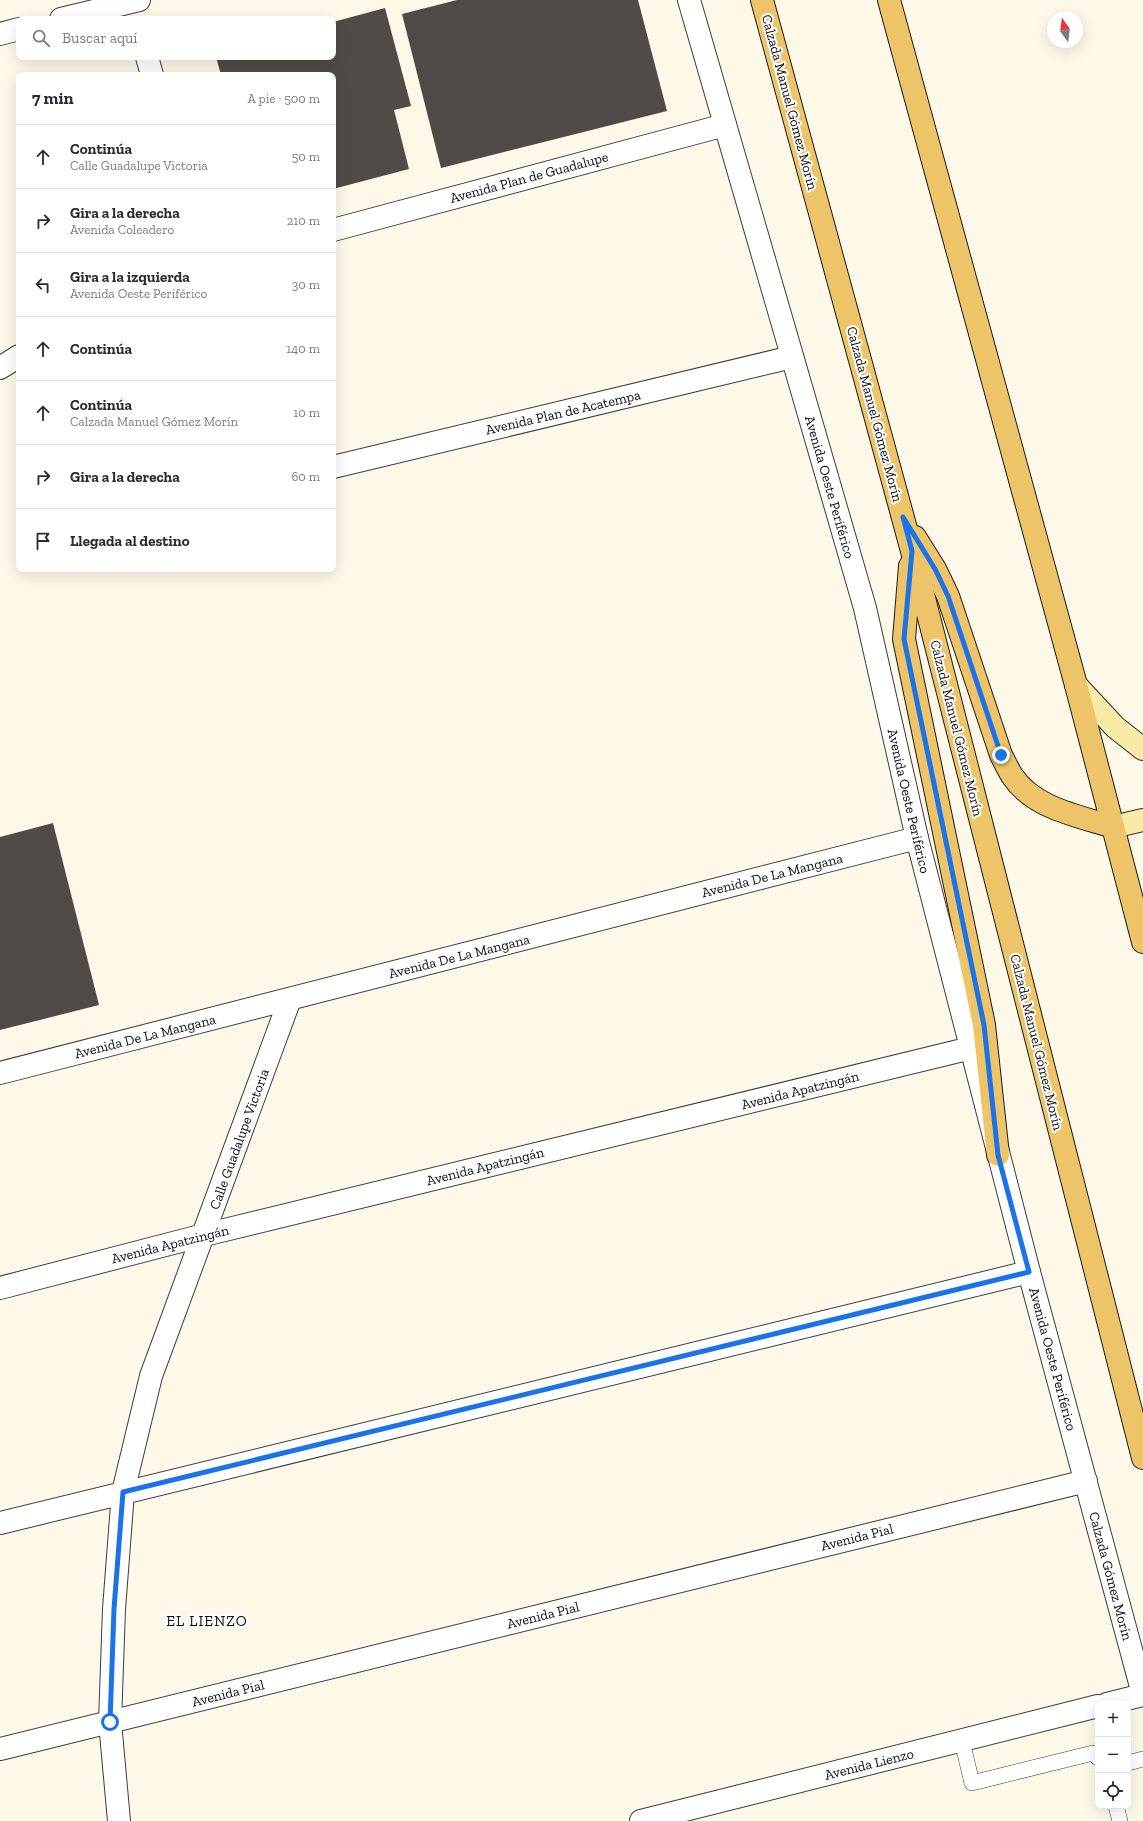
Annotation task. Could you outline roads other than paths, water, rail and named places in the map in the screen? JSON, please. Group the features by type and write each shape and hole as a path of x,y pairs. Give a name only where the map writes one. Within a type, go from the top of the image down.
{"main road":[{"name":"Calzada Manuel Gómez Morín","path":"762,0 912,551 1143,1458"},
{"path":"889,0 1076,685 1143,942"},
{"path":"903,517 935,569 948,596 1001,755 1013,777 1031,796 1048,806 1113,827"},
{"path":"912,551 904,639 984,1025 998,1155"}],"street":[{"name":"Avenida Oeste Periférico","path":"689,0 866,608 917,838 998,1155 1086,1481"},
{"path":"77,16 135,5"},
{"path":"0,34 16,30"},
{"path":"149,60 151,72"},
{"name":"Avenida Plan de Guadalupe","path":"336,229 725,125"},
{"name":"Avenida Plan de Acatempa","path":"336,466 792,357"},
{"path":"0,368 16,358"},
{"path":"1076,685 1115,727 1143,749"},
{"path":"1113,827 1143,820"},
{"name":"Avenida De La Mangana","path":"0,1073 917,838"},
{"name":"Calle Guadalupe Victoria","path":"119,1821 110,1722 114,1609 123,1492 151,1376 290,999"},
{"name":"Avenida Apatzingán","path":"0,1288 204,1235 971,1048"},
{"path":"0,1523 1029,1272"},
{"name":"Calzada Gómez Morín","path":"1086,1481 1143,1694"},
{"name":"Avenida Pial","path":"0,1749 1086,1481"},
{"path":"1118,1701 1143,1694"},
{"name":"Avenida Lienzo","path":"641,1821 1095,1707"}],"lane":[{"path":"962,1741 972,1783 1093,1753 1095,1755"},
{"path":"1131,1762 1143,1760"},
{"path":"1117,1809 1120,1821"}],"district":[{"name":"EL LIENZO","path":"207,1621"}]}
